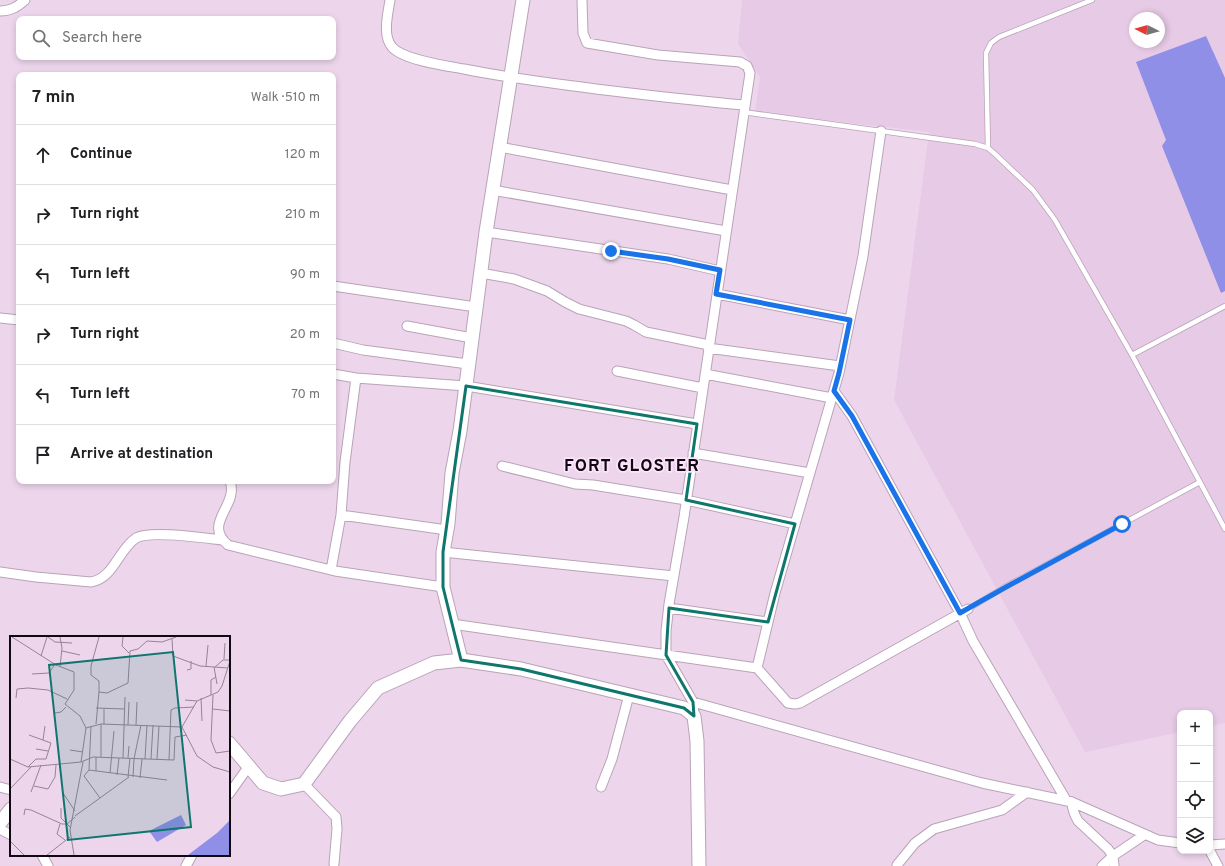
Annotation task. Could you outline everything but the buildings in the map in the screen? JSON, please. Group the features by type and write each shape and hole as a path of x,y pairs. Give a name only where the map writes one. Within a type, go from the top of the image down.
{"street":[{"path":"0,11 8,11 16,8 25,0"},
{"path":"390,0 386,22 387,35 391,47 402,54 427,62 510,78 744,109"},
{"path":"461,660 443,586 443,552 447,530 452,473 460,431 480,272 522,0"},
{"path":"582,0 583,33 587,43 658,55 740,62 747,66 750,73 669,608 666,642 666,655 693,702 697,741 699,866"},
{"path":"757,668 775,593 840,366 863,256 881,131"},
{"path":"499,147 732,190"},
{"path":"492,190 726,231"},
{"path":"486,232 668,259 720,270"},
{"path":"480,272 514,279 534,286 547,291 571,306 626,321 646,332 709,346 840,366"},
{"path":"336,286 476,307"},
{"path":"716,294 850,320"},
{"path":"0,318 16,320"},
{"path":"407,326 472,338"},
{"path":"336,344 363,350 468,364"},
{"path":"617,371 703,388"},
{"path":"705,374 833,394 852,416 964,611 973,641 1069,801 1078,820 1108,849 1113,856 1114,866"},
{"path":"336,375 356,378 466,386 697,424"},
{"path":"331,570 341,516 345,462 356,378"},
{"path":"693,453 810,473"},
{"path":"502,466 575,484 593,485 686,500 795,524"},
{"path":"231,484 232,493 230,501 218,526 222,540 228,545 331,570 443,586"},
{"path":"341,516 447,530"},
{"path":"0,572 91,582 99,580 108,573 130,543 137,537 157,534 222,540"},
{"path":"443,552 674,576"},
{"path":"669,608 768,622"},
{"path":"452,624 757,668 788,702 795,704 800,703 964,611"},
{"path":"230,744 263,783 281,789 304,784 350,721 378,688 434,663 461,660 521,669 684,708 694,716"},
{"path":"601,787 612,759 629,695"},
{"path":"693,702 982,783 1069,801 1158,840 1177,843"},
{"path":"230,793 248,766"},
{"path":"304,784 336,818 337,828 334,864"},
{"path":"0,787 10,790"},
{"path":"897,865 915,844 934,829 1002,810 1027,792"},
{"path":"0,823 10,810"},
{"path":"0,829 10,834"},
{"path":"1102,866 1113,856 1144,834"},
{"path":"1213,845 1225,844"},
{"path":"1212,854 1218,866"},
{"path":"43,856 48,866"},
{"path":"186,866 191,856"}],"lane":[{"path":"988,148 986,53 991,43 999,37 1092,0"},
{"path":"744,109 881,131 976,144 988,148 1033,190 1055,220 1132,355 1225,529"},
{"path":"1132,355 1225,306"},
{"path":"964,611 1012,583 1200,482"}],"highlighted area":[{"path":"466,386 697,424 686,500 795,524 768,622 669,608 666,655 693,702 694,716 684,708 521,669 461,660 443,587 443,552"}],"shaded area":[{"path":"742,0 1225,0 1225,723 1213,725 1213,710 1177,710 1177,733 1085,752 894,400 929,132 755,112 760,77 738,44"},
{"path":"1206,36 1225,78 1225,291 1221,293 1162,146 1166,140 1136,62"}],"district":[{"name":"FORT GLOSTER","path":"632,465"}],"route":[{"path":"611,251 668,259 720,270 716,294 850,320 834,391 852,416 960,613 1122,524"}]}
